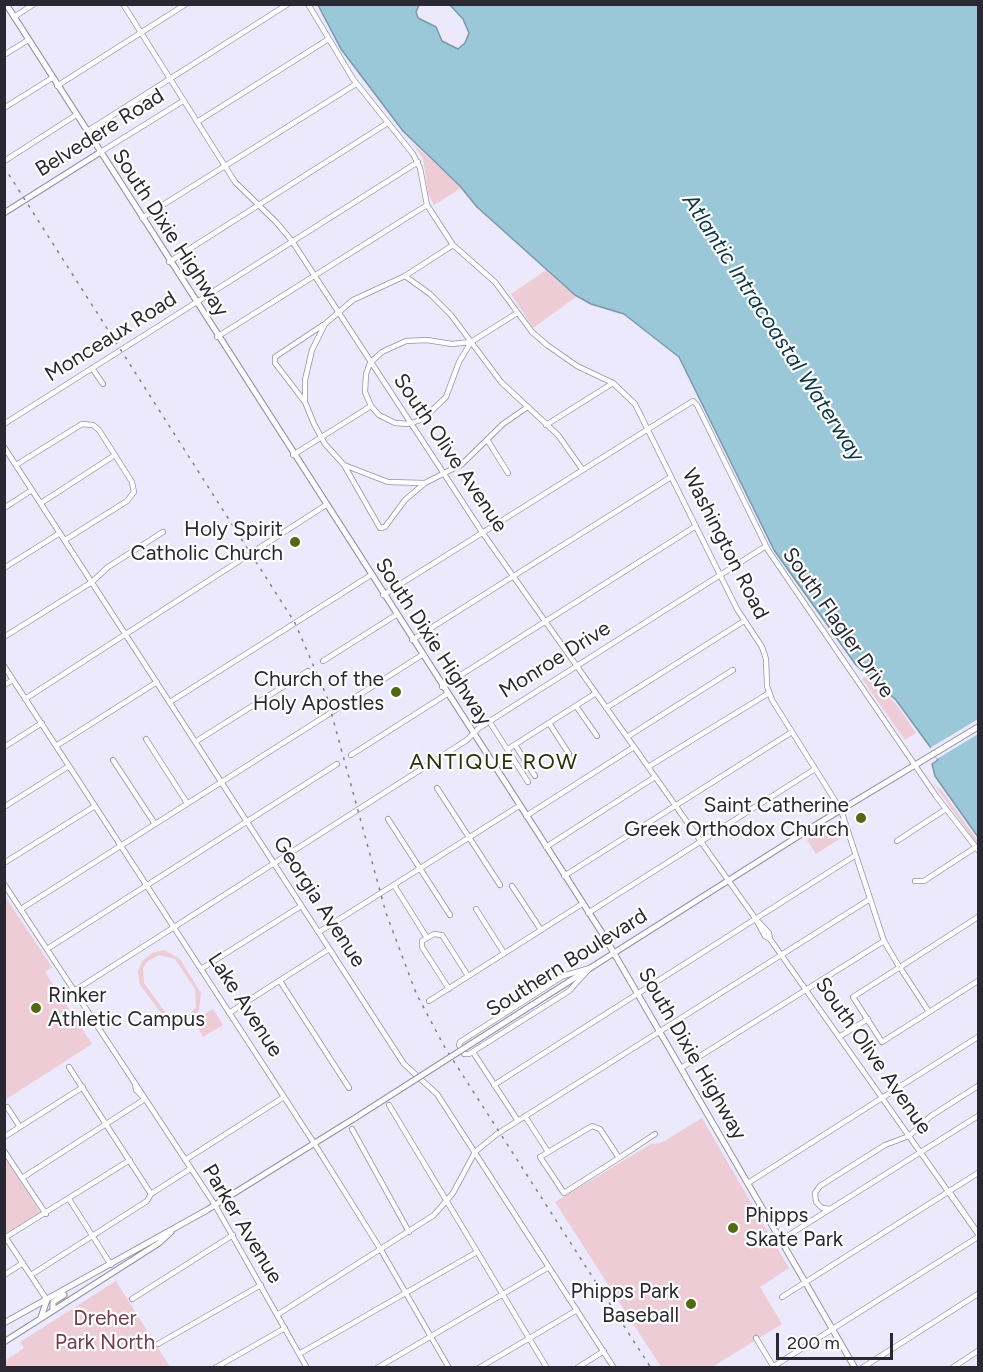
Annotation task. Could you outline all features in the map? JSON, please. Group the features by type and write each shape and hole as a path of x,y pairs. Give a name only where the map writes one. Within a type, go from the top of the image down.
{"main road":[{"name":"South Dixie Highway","path":"6,4 141,219 614,953 855,1368"},
{"name":"Belvedere Road","path":"4,213 99,153"},
{"name":"Southern Boulevard","path":"5,1321 66,1290 215,1205 728,880 978,727"},
{"name":"Southern Boulevard","path":"4,1342 159,1243 175,1229"},
{"path":"97,1283 111,1265"},
{"path":"53,1310 53,1302 66,1290"},
{"path":"38,1321 44,1313 47,1300"}],"street":[{"path":"14,17 34,4"},
{"name":"South Olive Avenue","path":"123,4 239,187 292,241 442,475 755,918 765,936 770,939 806,989 949,1192 957,1199 978,1235"},
{"path":"86,132 288,4"},
{"path":"217,337 427,204 418,162 356,84 327,40 309,4"},
{"path":"57,86 182,5"},
{"path":"4,55 28,40"},
{"path":"197,122 327,40"},
{"path":"4,108 52,78"},
{"path":"141,219 356,84"},
{"name":"Belvedere Road","path":"99,153 183,101"},
{"path":"6,160 76,115"},
{"path":"169,262 386,124"},
{"name":"Monceaux Road","path":"4,424 418,162"},
{"name":"Washington Road","path":"427,204 453,245 495,282 532,332 556,353 613,383 635,404 720,575 765,655 769,693 841,810 884,941 929,1012"},
{"path":"453,245 405,276 364,294 325,324 275,357 275,363 305,402 321,437 344,465 380,528 385,527 405,500 425,483 462,464 503,424 526,408"},
{"path":"405,276 440,304 461,326 501,382 564,442 582,469"},
{"path":"471,342 459,362 454,380 441,405 423,419 410,424 389,421 371,406 365,386 370,363 390,347 406,341 427,340 452,344 471,342 517,313"},
{"path":"305,402 309,360 325,324"},
{"path":"92,368 103,384"},
{"path":"546,425 613,383"},
{"name":"South Flagler Drive","path":"647,428 693,401 697,405 766,546 946,809 977,849"},
{"path":"293,454 371,406"},
{"path":"16,465 80,425 90,424 97,428 132,482 133,495 65,540"},
{"path":"383,595 647,428"},
{"path":"488,441 508,473"},
{"name":"Georgia Avenue","path":"5,447 404,1064 437,1094 614,1368"},
{"path":"40,503 115,456"},
{"path":"344,465 388,482 425,483"},
{"path":"412,640 671,477"},
{"path":"4,508 32,490"},
{"path":"25,699 326,505"},
{"path":"442,687 696,526"},
{"path":"4,638 92,582 108,567 163,532"},
{"path":"4,568 60,533"},
{"name":"Monroe Drive","path":"74,991 473,734 489,721 766,546"},
{"path":"170,702 371,575"},
{"path":"323,661 396,615"},
{"path":"606,708 744,621"},
{"path":"21,909 422,655"},
{"name":"Lake Avenue","path":"4,666 314,1143 381,1250 449,1368"},
{"path":"627,737 733,670"},
{"path":"195,742 308,671"},
{"path":"4,685 13,680"},
{"path":"56,746 157,682"},
{"path":"508,749 596,693"},
{"path":"648,767 769,693"},
{"path":"351,755 447,694"},
{"path":"576,706 597,736"},
{"path":"489,721 528,782"},
{"path":"4,747 42,723"},
{"path":"549,723 569,754"},
{"path":"564,876 792,732"},
{"path":"146,739 187,803"},
{"path":"514,745 535,776"},
{"path":"526,816 634,747"},
{"path":"113,760 155,824"},
{"path":"47,949 337,764"},
{"path":"4,807 69,766"},
{"path":"588,913 815,769"},
{"path":"546,847 656,777"},
{"path":"437,788 500,885"},
{"path":"4,863 95,806"},
{"path":"319,932 519,806"},
{"path":"897,841 946,809"},
{"path":"388,819 450,915"},
{"path":"915,881 924,880 977,849"},
{"path":"494,1085 856,855"},
{"name":"Parker Avenue","path":"4,884 215,1205 278,1315 304,1366"},
{"path":"394,885 428,938"},
{"path":"512,886 541,930"},
{"path":"278,1315 434,1215 448,1202 475,1152 525,1116 870,899"},
{"path":"429,1001 582,904"},
{"path":"201,969 301,906"},
{"path":"476,909 504,953"},
{"path":"978,917 853,997 882,1042 978,981"},
{"path":"449,988 422,947 422,942 428,938 436,933 442,935 468,976"},
{"path":"681,1068 884,941"},
{"path":"230,1012 330,949"},
{"path":"590,968 568,991 473,1052 464,1054 459,1043 563,976 590,968"},
{"path":"280,981 349,1088"},
{"path":"839,1037 868,1019"},
{"path":"748,1182 978,1036"},
{"path":"473,1052 518,1121"},
{"path":"69,1067 151,1194"},
{"path":"831,1209 822,1208 816,1202 815,1193 820,1186 885,1145 909,1136 931,1116 978,1086"},
{"path":"4,1137 82,1087"},
{"path":"185,1160 284,1097"},
{"path":"22,1178 145,1100"},
{"path":"389,1105 547,1368"},
{"path":"7,1107 20,1127"},
{"path":"525,1116 548,1152"},
{"path":"781,1240 978,1116"},
{"path":"619,1158 600,1129 592,1126 540,1157 564,1193 619,1158 656,1134"},
{"path":"352,1129 409,1232"},
{"path":"4,1151 46,1214"},
{"path":"47,1300 5,1236 46,1214 130,1160"},
{"path":"31,1275 147,1201 151,1194 190,1169"},
{"path":"782,1297 978,1173"},
{"path":"69,1199 111,1265"},
{"path":"132,1299 233,1235"},
{"path":"756,1338 773,1367 978,1235"},
{"path":"299,1354 477,1252"},
{"path":"4,1275 23,1263"},
{"path":"377,1368 549,1267"},
{"path":"158,1344 261,1285"},
{"path":"862,1368 978,1294"},
{"path":"478,1368 577,1310"},
{"path":"216,1368 285,1328"},
{"path":"578,1368 604,1351"},
{"path":"952,1368 978,1351"}],"green space":[{"path":"412,143 461,188 434,205 428,193 423,158"},
{"path":"546,270 576,297 533,328 511,294"},
{"path":"865,677 896,704 916,733 905,740 862,679"},
{"path":"933,783 942,791 978,841 978,846"},
{"path":"838,820 844,836 816,854 807,840"},
{"name":"Rinker Athletic Campus","path":"4,895 52,967 45,972 92,1044 5,1100"},
{"path":"164,950 180,959 201,993 199,1011 184,1022 177,1023 164,1017 140,985 138,971 142,961 152,953","holes":["159,955 175,959 195,989 196,1007 188,1016 181,1018 168,1016 144,983 143,968 148,961"]},
{"path":"213,1009 223,1025 203,1037 194,1021"},
{"path":"702,1118 789,1268 760,1287 782,1324 712,1367 661,1367 555,1202 651,1144 661,1143"},
{"path":"4,1156 41,1213 7,1233 4,1231"},
{"name":"Dreher Park North","path":"116,1281 170,1367 5,1367 5,1361 24,1348 20,1342"}],"water":[{"name":"Atlantic Intracoastal Waterway","path":"318,5 419,5 416,12 418,18 436,27 442,41 458,49 465,43 469,33 463,19 450,5 978,5 978,837 935,776 932,764 938,760 931,748 896,700 856,665 774,550 679,357 624,314 591,304 575,295 477,207 460,186 403,131 341,49"}],"pier":[{"path":"978,719 978,734 937,759 930,748"}],"railway":[{"path":"4,167 295,623 327,697 386,913 416,993 444,1046 651,1368"}],"place":[{"name":"Holy Spirit Catholic Church","path":"295,542"},
{"name":"Church of the Holy Apostles","path":"396,692"},
{"name":"Saint Catherine Greek Orthodox Church","path":"861,818"},
{"name":"Rinker Athletic Campus","path":"36,1008"},
{"name":"Phipps Skate Park","path":"733,1228"},
{"name":"Phipps Park Baseball","path":"691,1304"}],"district":[{"name":"ANTIQUE ROW","path":"494,763"}]}
